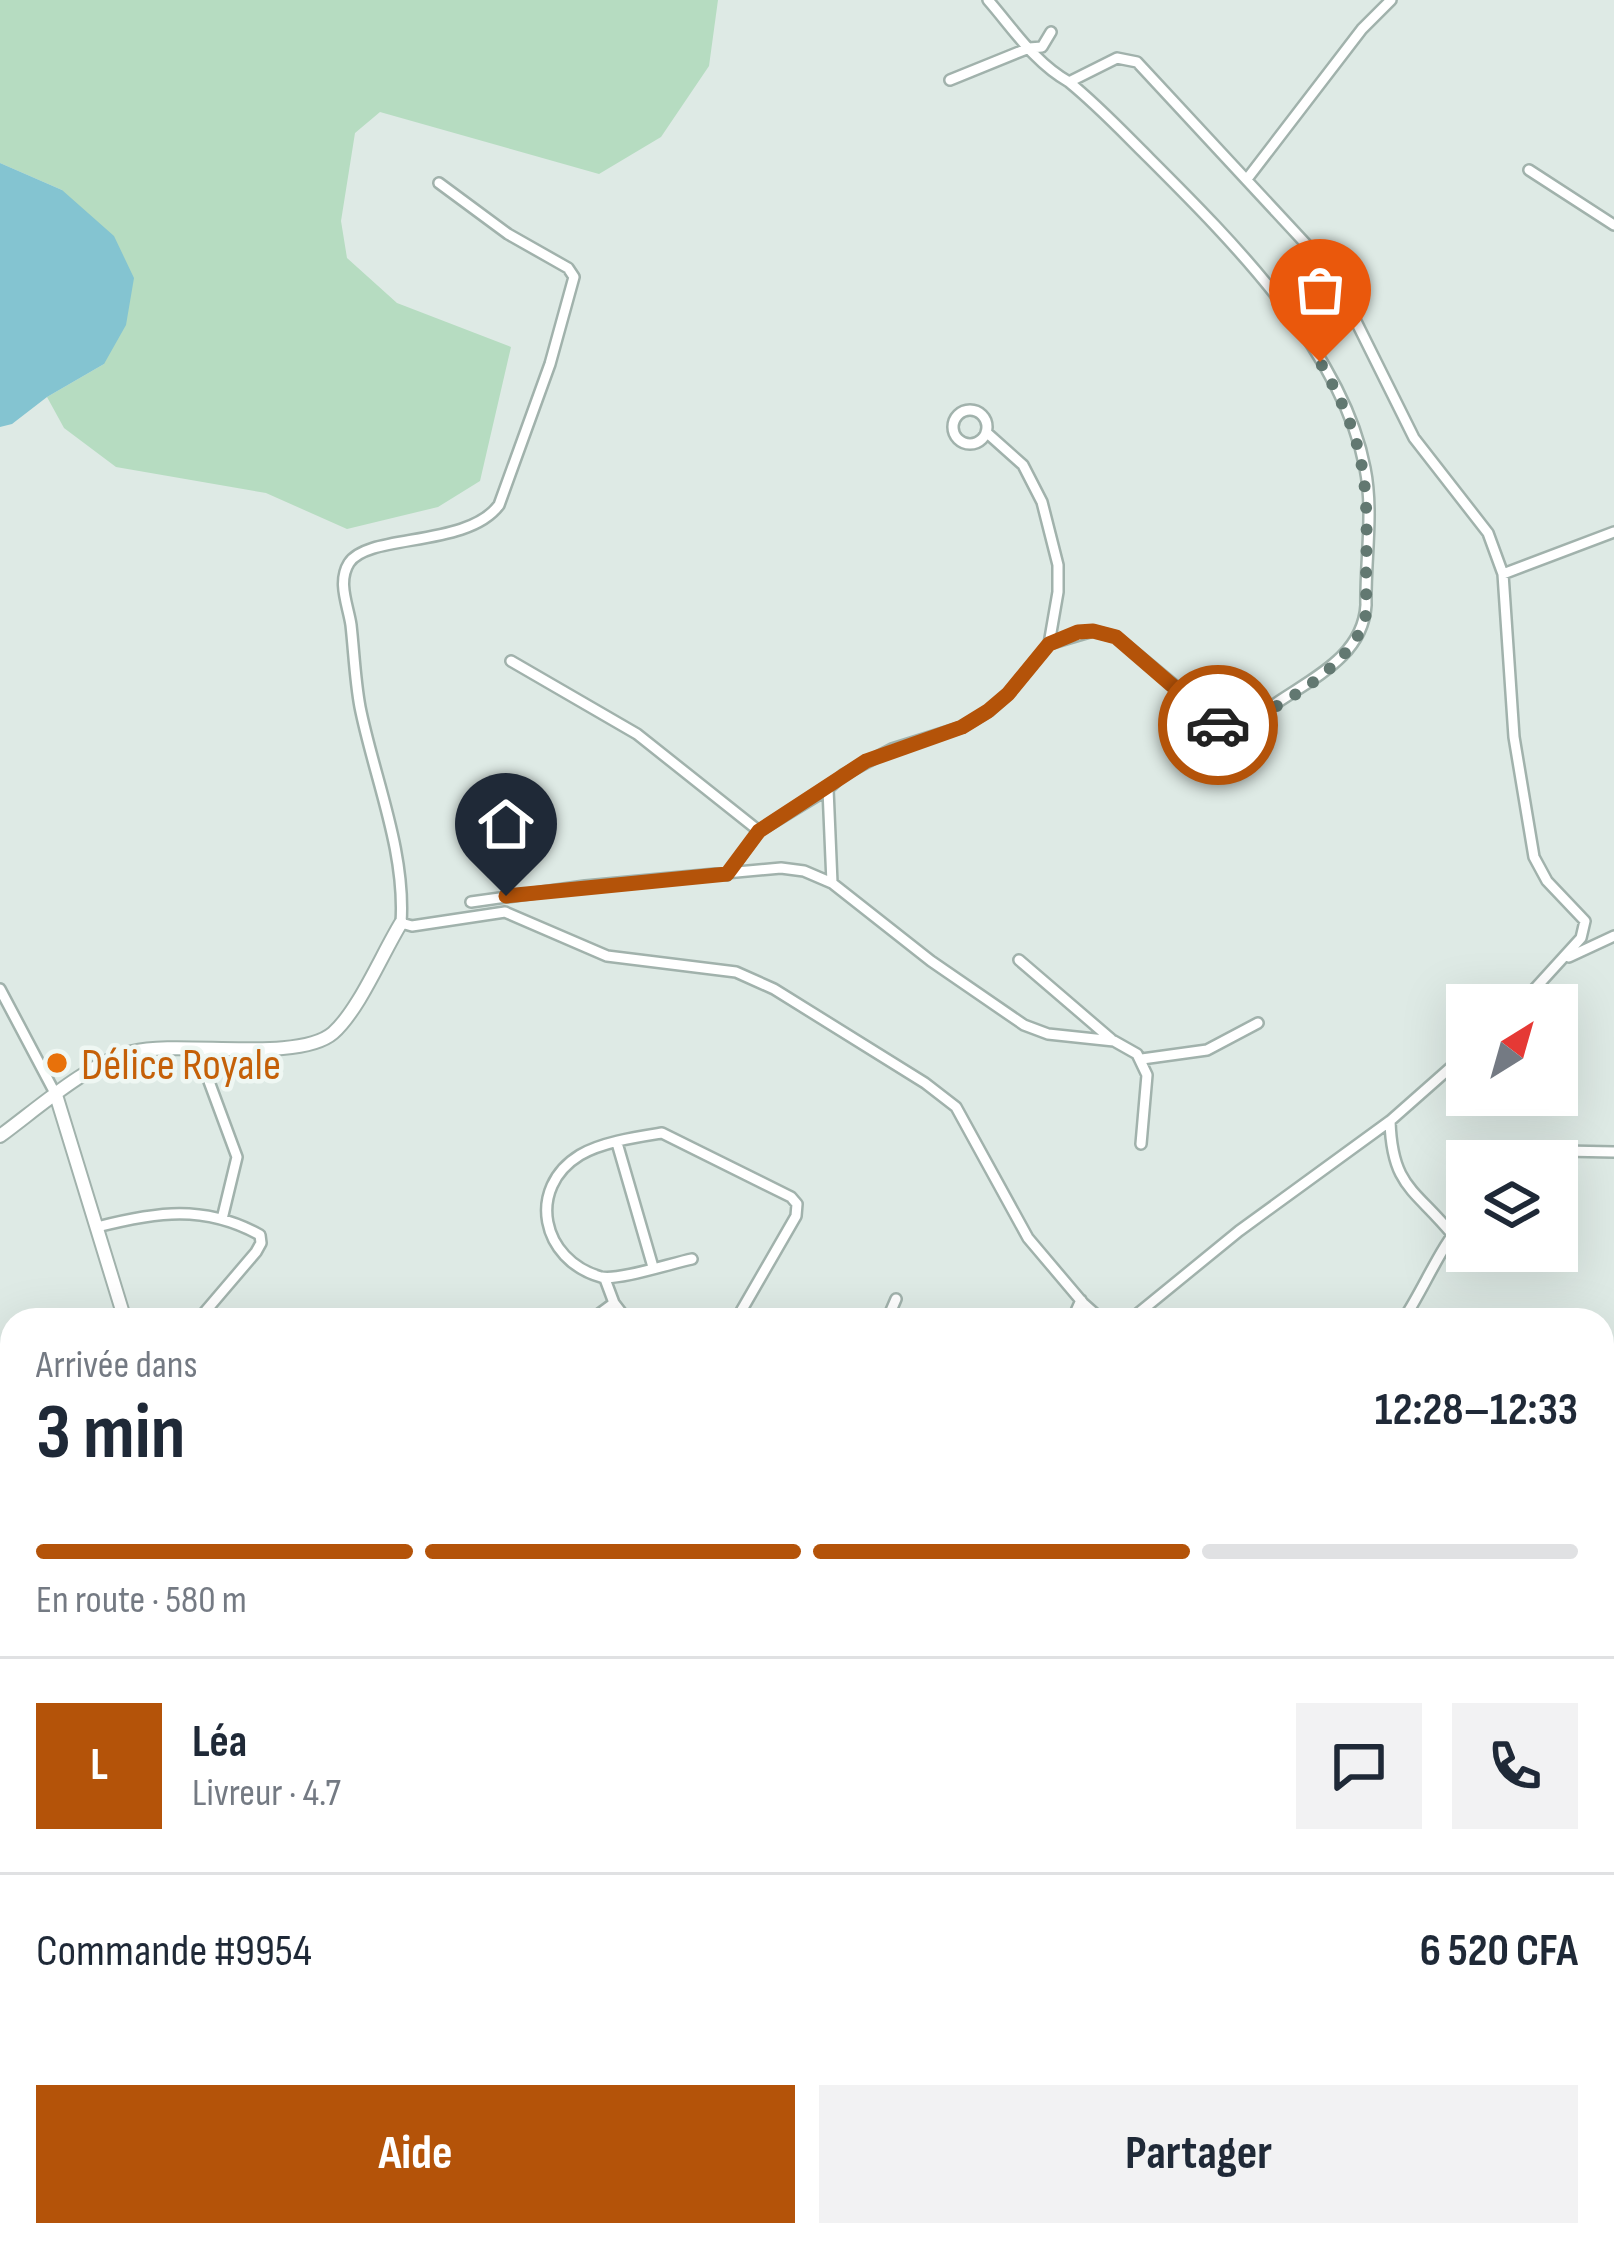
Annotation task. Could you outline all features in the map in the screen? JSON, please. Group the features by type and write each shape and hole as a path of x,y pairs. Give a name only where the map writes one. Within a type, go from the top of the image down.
{"street":[{"path":"988,0 1049,72 1070,82 1115,122 1228,237 1284,307 1336,389 1366,470 1364,626 1337,663 1251,721 1227,729 1116,637 1093,631 1049,644"},
{"path":"1247,178 1362,29 1391,0"},
{"path":"950,80 1042,46 1052,32"},
{"path":"1070,82 1117,58 1137,62 1247,178 1331,271 1414,438 1488,533 1503,574 1514,736 1534,857 1547,880 1585,920 1581,938 1540,984"},
{"path":"1529,170 1614,225"},
{"path":"0,1136 125,1054 271,1048 326,1038 343,1020 401,923 395,857 359,704 345,603 346,569 353,557 366,550 443,536 492,515 537,400 574,277 568,268 508,234 439,183"},
{"path":"727,874 759,831 866,761 962,727 988,711 1049,644 1058,566 1042,502 1023,465 986,432"},
{"path":"1503,574 1614,532"},
{"path":"512,661 637,734 759,831"},
{"path":"828,789 832,883"},
{"path":"471,902 585,886 791,868 832,883 931,961 1024,1025 1048,1034 1114,1041"},
{"path":"401,923 412,926 505,912 607,956 725,970 758,980 915,1076 956,1107 1028,1238 1089,1308"},
{"path":"1564,959 1614,936"},
{"path":"1019,960 1142,1060 1148,1102 1141,1144"},
{"path":"0,989 56,1095 121,1308"},
{"path":"1142,1060 1207,1050 1258,1023"},
{"path":"196,1048 237,1157 222,1219"},
{"path":"1145,1308 1239,1231 1390,1121 1446,1072"},
{"path":"1390,1121 1393,1154 1410,1195 1446,1227"},
{"path":"692,1258 604,1279 570,1263 559,1253 549,1229 548,1203 557,1179 578,1156 662,1133 795,1200 796,1216 743,1308"},
{"path":"617,1143 652,1267"},
{"path":"1578,1151 1614,1152"},
{"path":"97,1227 176,1211 222,1219 254,1232 261,1243 208,1308"},
{"path":"1412,1308 1446,1246"},
{"path":"604,1279 618,1308"},
{"path":"892,1308 896,1299"},
{"path":"1077,1308 1081,1300"},
{"path":"607,1308 614,1303"}],"green space":[{"path":"0,0 718,0 709,66 661,137 599,174 380,112 355,133 341,221 347,258 397,303 511,347 480,481 438,507 347,529 266,493 116,467 64,428 47,397 104,364 62,190 0,163"}],"water":[{"path":"0,163 62,190 114,236 134,278 126,325 104,364 12,424 0,427"}],"way so far":[{"path":"1218,725 1237,728 1251,721 1337,663 1364,626 1369,529 1366,470 1356,434 1320,362"}],"place":[{"name":"Délice Royale","path":"57,1063"}],"route":[{"path":"506,896 727,874 759,831 866,761 962,727 988,711 1049,644 1078,632 1116,637 1218,725"}]}
